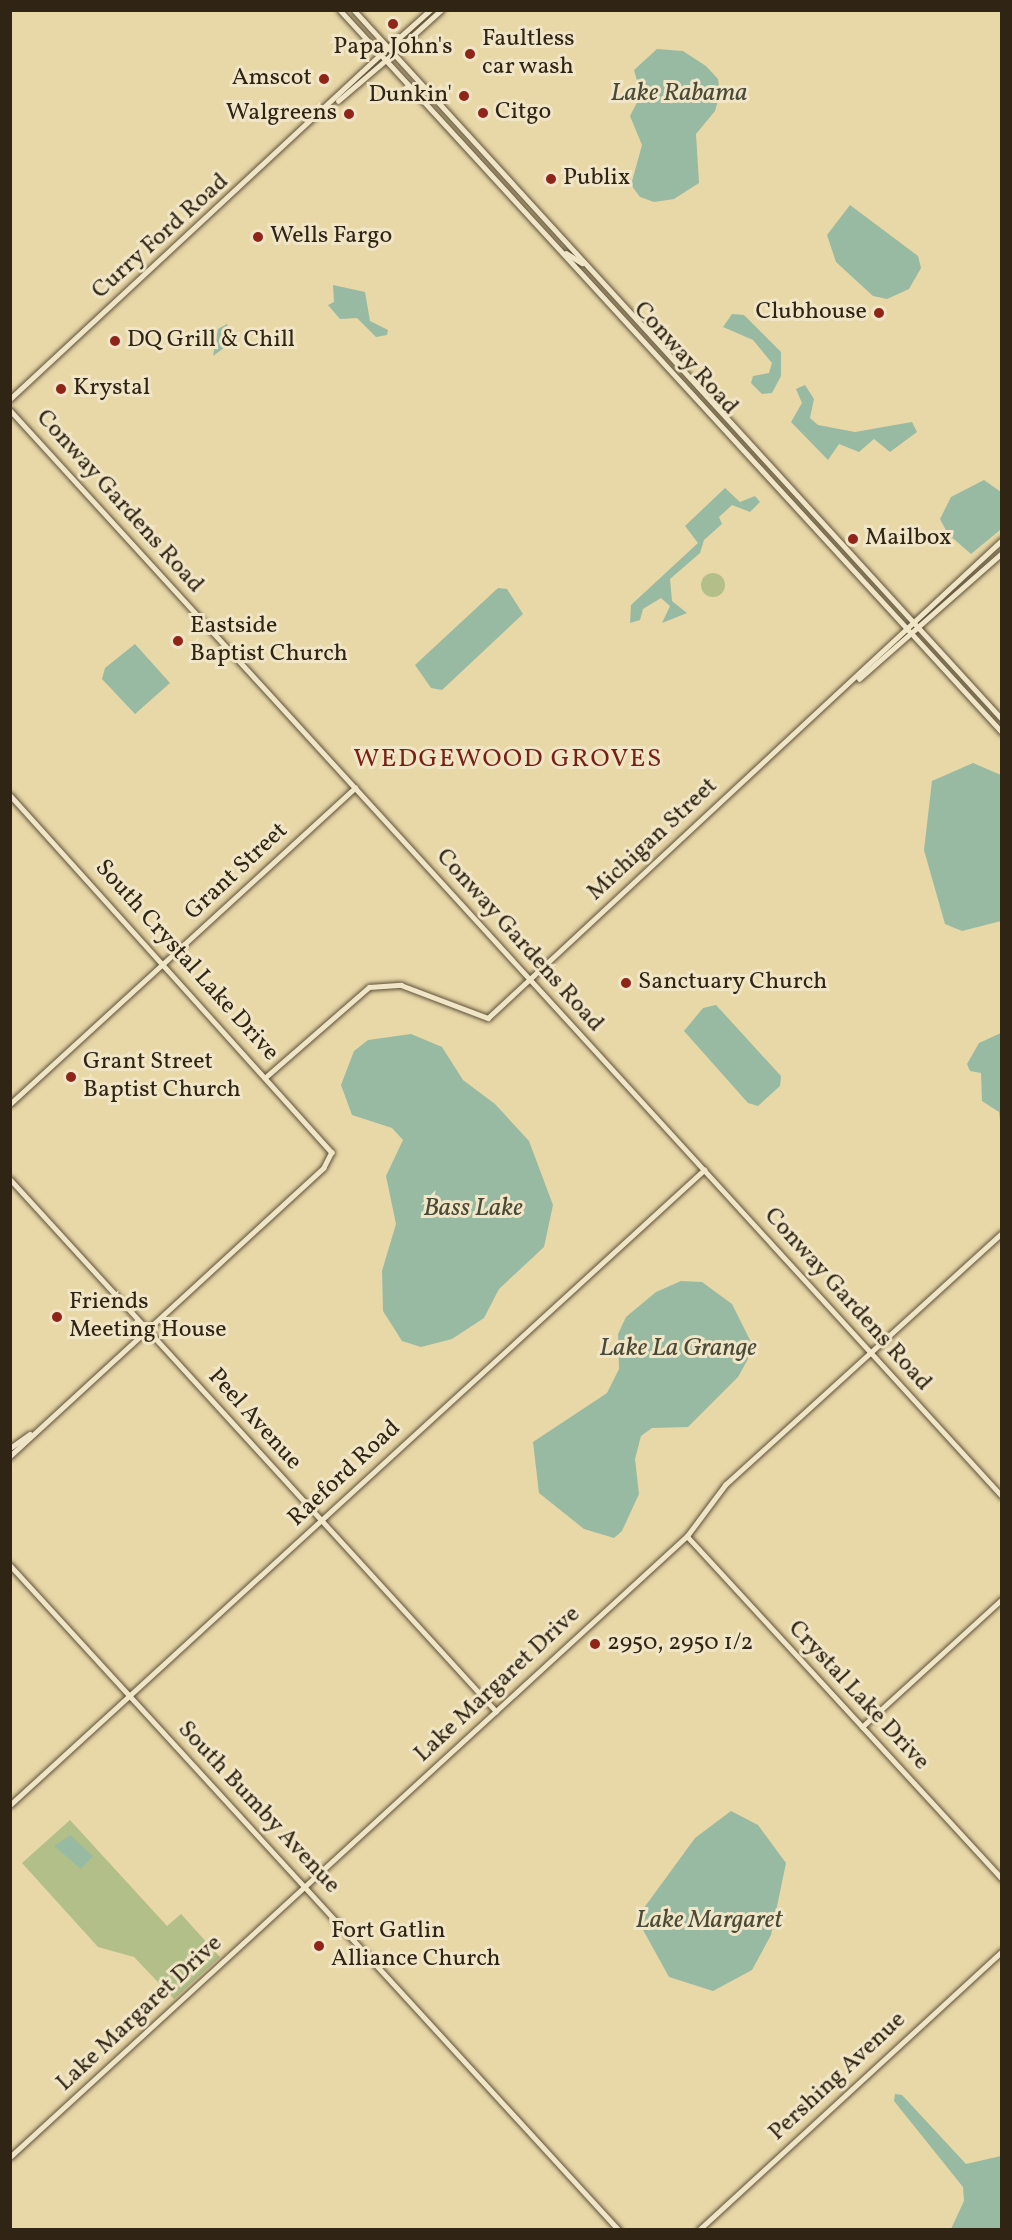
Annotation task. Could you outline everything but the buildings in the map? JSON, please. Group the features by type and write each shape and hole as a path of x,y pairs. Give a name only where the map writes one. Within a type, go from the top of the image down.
{"street":[{"name":"Conway Road","path":"340,10 1002,732"},
{"name":"Conway Road","path":"354,10 1002,719"},
{"name":"Curry Ford Road","path":"335,102 381,54 430,10"},
{"name":"Curry Ford Road","path":"10,399 335,102 441,10"},
{"path":"484,165 510,181"},
{"path":"504,188 523,196"},
{"path":"564,253 589,268"},
{"name":"Conway Gardens Road","path":"10,410 1002,1496"},
{"path":"729,434 753,447"},
{"name":"Michigan Street","path":"267,1076 356,993 401,985 488,1018 845,690 1002,540"},
{"name":"Michigan Street","path":"845,690 1002,553"},
{"name":"Grant Street","path":"10,1104 355,788"},
{"name":"South Crystal Lake Drive","path":"10,795 267,1076 332,1152 324,1168 147,1329"},
{"name":"Raeford Road","path":"10,1805 704,1170"},
{"name":"Peel Avenue","path":"10,1179 496,1711"},
{"name":"Lake Margaret Drive","path":"10,2157 687,1536 725,1485 1002,1233"},
{"path":"10,1457 147,1329"},
{"path":"10,1448 40,1427"},
{"name":"Crystal Lake Drive","path":"687,1536 1002,1879"},
{"name":"South Bumby Avenue","path":"10,1564 619,2229"},
{"path":"862,1727 1002,1599"},
{"name":"Pershing Avenue","path":"699,2229 1002,1951"}],"shaded area":[{"path":"713,573 722,576 725,585 722,594 713,597 704,594 701,585 704,576"},
{"path":"70,1820 167,1926 181,1914 220,1957 174,1999 134,1957 98,1947 22,1863"}],"water":[{"name":"Lake Rabama","path":"657,49 683,51 706,66 718,79 720,93 715,111 696,134 699,183 674,199 654,202 640,197 631,185 642,145 630,116 641,95 634,70"},
{"path":"850,205 918,256 921,268 909,289 887,299 873,296 836,262 827,235"},
{"path":"333,285 365,292 370,321 388,330 387,335 376,337 357,318 340,319 328,305 334,302"},
{"path":"732,314 744,315 781,352 781,376 772,393 762,394 751,383 753,376 769,373 772,363 753,340 723,327"},
{"path":"227,324 232,342 213,356 218,329"},
{"path":"805,385 814,399 810,418 818,425 855,432 912,422 917,432 890,452 874,439 859,452 839,444 828,460 791,422 802,403 796,389"},
{"path":"984,480 1001,492 1000,530 971,554 948,534 940,519 951,497"},
{"path":"725,488 740,502 755,496 760,502 750,512 732,505 719,517 722,524 704,540 700,553 670,579 672,601 687,613 662,623 670,606 661,598 643,609 640,620 630,623 631,605 698,543 685,526"},
{"path":"498,588 507,589 523,614 442,690 431,688 415,665"},
{"path":"135,644 170,683 135,714 102,679 105,668"},
{"path":"973,763 1001,775 1001,921 962,931 945,924 924,850 932,781"},
{"path":"716,1005 781,1076 780,1086 758,1106 748,1103 684,1031 703,1008"},
{"path":"1002,1033 1001,1128 999,1112 982,1101 981,1073 970,1071 967,1064 979,1043"},
{"name":"Bass Lake","path":"411,1034 442,1047 463,1080 495,1104 529,1141 553,1205 544,1247 499,1289 484,1318 452,1339 421,1347 402,1341 383,1311 382,1271 396,1224 386,1176 403,1140 392,1128 352,1115 341,1085 354,1051 368,1040"},
{"name":"Lake La Grange","path":"681,1281 702,1282 732,1304 751,1342 748,1359 738,1377 688,1427 652,1428 641,1436 635,1459 639,1494 622,1531 614,1538 584,1529 539,1493 533,1442 607,1393 619,1369 618,1334 626,1317 656,1292"},
{"name":"Lake Margaret","path":"731,1811 758,1825 786,1863 771,1935 752,1970 713,1991 669,1977 642,1928 641,1912 695,1838"},
{"path":"70,1835 93,1856 81,1869 54,1846"},
{"path":"895,2094 902,2095 966,2164 1001,2156 1001,2229 951,2229 964,2201 963,2187 894,2101"}],"place":[{"name":"Papa John's","path":"393,24"},
{"name":"Faultless car wash","path":"470,54"},
{"name":"Amscot","path":"324,79"},
{"name":"Dunkin'","path":"464,96"},
{"name":"Citgo","path":"483,113"},
{"name":"Walgreens","path":"349,114"},
{"name":"Publix","path":"551,179"},
{"name":"Wells Fargo","path":"258,237"},
{"name":"Clubhouse","path":"879,313"},
{"name":"DQ Grill & Chill","path":"115,341"},
{"name":"Krystal","path":"61,389"},
{"name":"Mailbox","path":"853,539"},
{"name":"Eastside Baptist Church","path":"178,641"},
{"name":"Sanctuary Church","path":"626,983"},
{"name":"Grant Street Baptist Church","path":"71,1077"},
{"name":"Friends Meeting House","path":"57,1317"},
{"name":"2950, 2950 1/2","path":"595,1644"},
{"name":"Fort Gatlin Alliance Church","path":"319,1946"}],"district":[{"name":"WEDGEWOOD GROVES","path":"508,760"}]}
